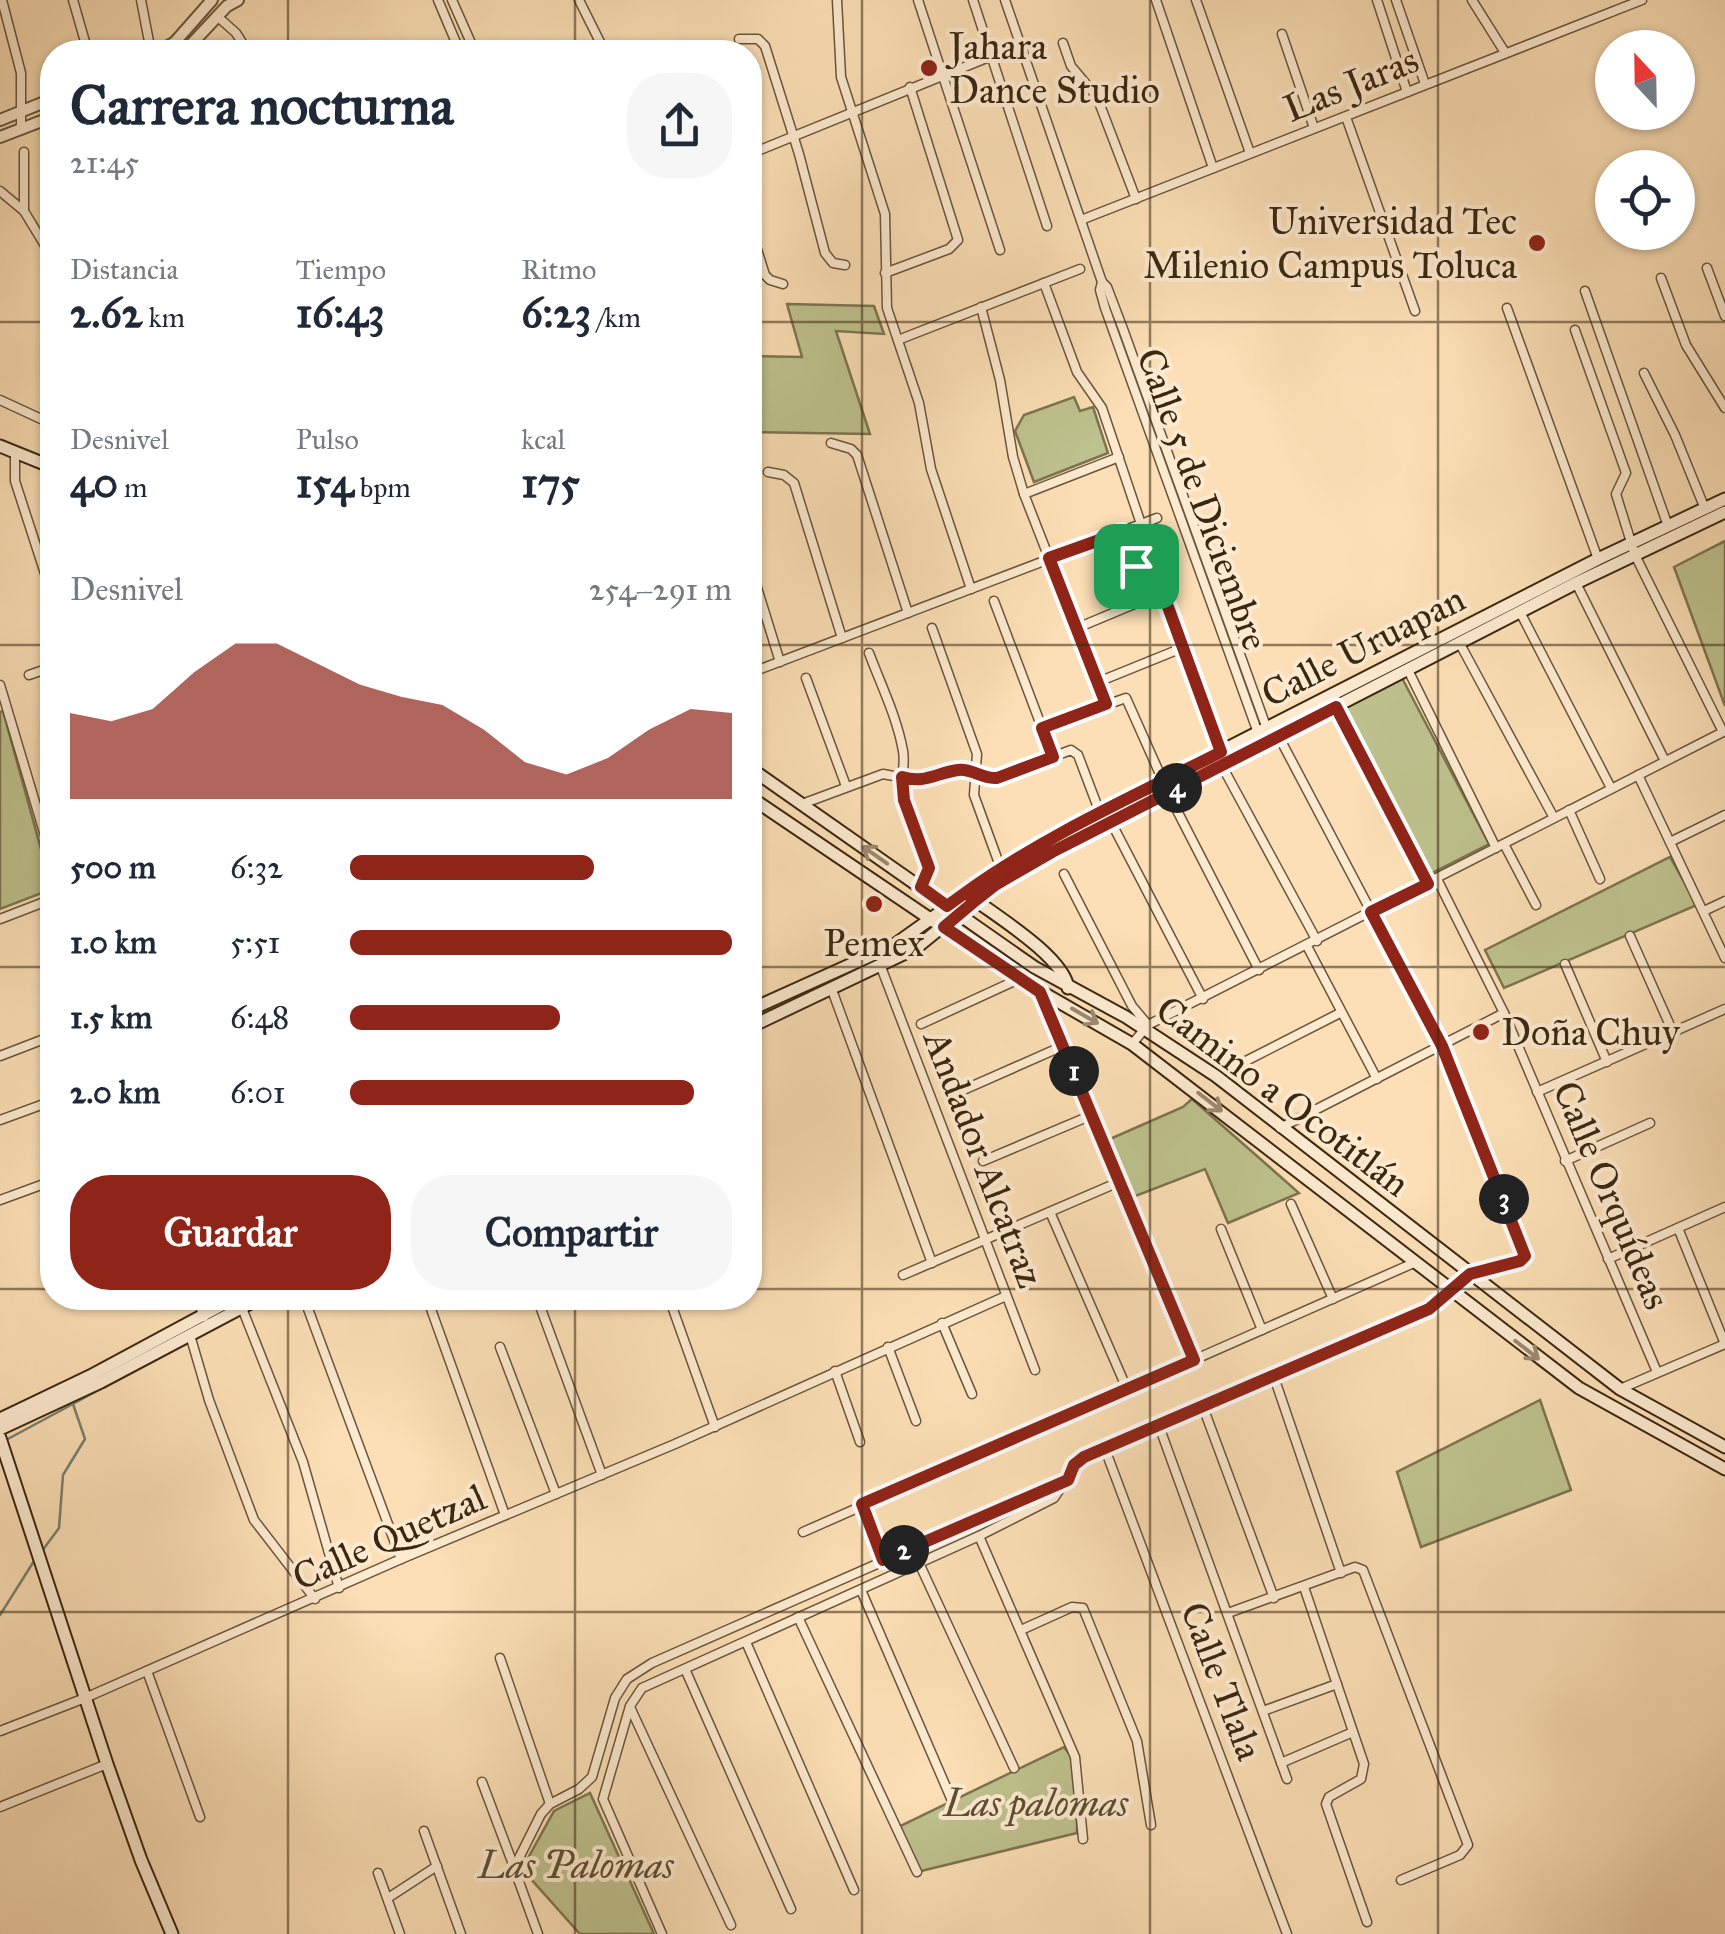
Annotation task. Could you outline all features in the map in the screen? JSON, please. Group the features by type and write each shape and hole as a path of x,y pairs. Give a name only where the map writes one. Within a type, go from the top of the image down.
{"main road":[{"path":"0,446 40,462"},
{"name":"Calle Uruapan","path":"762,1005 894,944 931,918 952,911 1001,869 1100,813 1222,766 1576,583 1668,526 1725,499"},
{"name":"Calle Uruapan","path":"970,897 1111,822 1221,752 1598,558 1632,549 1725,512"},
{"name":"Camino a Ocotitlán","path":"762,776 1068,988 1146,1027 1216,1076 1620,1390 1725,1448"},
{"name":"Camino a Ocotitlán","path":"762,805 1019,979 1132,1044 1579,1388 1725,1469"},
{"path":"970,897 1051,959 1066,977 1068,988"},
{"name":"Calle Uruapan","path":"762,1022 916,948 944,927 952,911"},
{"path":"0,1419 224,1310"},
{"path":"0,1429 190,1335 206,1320"},
{"path":"0,1438 140,1860 172,1934"}],"street":[{"path":"2,0 21,73 21,129"},
{"path":"73,0 85,40"},
{"path":"141,0 152,40"},
{"path":"175,40 212,0"},
{"path":"196,40 238,0"},
{"path":"438,0 455,40"},
{"path":"452,0 470,40"},
{"path":"579,0 600,40"},
{"path":"837,0 837,54 885,214 887,308 919,402 931,468 971,589"},
{"path":"918,0 1000,250"},
{"path":"973,0 1047,226"},
{"name":"Calle 5 de Diciembre","path":"1005,0 1263,731"},
{"path":"1156,0 1213,168"},
{"path":"1196,0 1250,153"},
{"path":"1377,0 1407,92"},
{"path":"1396,0 1425,84"},
{"path":"1472,0 1504,52"},
{"name":"Las Jaras","path":"1081,220 1642,0"},
{"path":"218,16 241,40"},
{"path":"1282,34 1314,128"},
{"path":"739,39 759,40"},
{"path":"762,42 794,135 825,254 833,263 845,265"},
{"path":"1063,42 1071,66 1094,91 1136,199"},
{"path":"762,149 1020,44"},
{"path":"886,273 958,242 956,225 910,87"},
{"path":"0,120 40,105"},
{"path":"1346,117 1416,310"},
{"path":"0,138 40,121"},
{"path":"24,152 24,212"},
{"path":"0,191 24,212 40,238"},
{"path":"762,265 770,280 783,284"},
{"path":"1707,268 1725,316"},
{"path":"898,340 1080,269"},
{"path":"1660,278 1686,344 1725,408"},
{"path":"1044,283 1078,372 1102,408 1142,524"},
{"path":"1585,292 1668,526"},
{"path":"981,307 1000,380 1012,457 1106,704"},
{"path":"1507,308 1598,558"},
{"path":"1132,1044 1146,1027 1723,732 1632,549 1616,494 1626,472 1575,330"},
{"path":"1644,373 1705,509"},
{"path":"0,400 40,418"},
{"path":"831,443 852,449 858,456 908,613"},
{"path":"15,452 18,492 40,559"},
{"path":"1024,494 1119,457"},
{"path":"768,472 784,474 794,483 842,638"},
{"path":"762,669 1157,518"},
{"path":"1122,532 1140,576 1167,604 1221,752"},
{"path":"1576,583 1666,760"},
{"path":"1077,628 1156,595"},
{"path":"994,600 1053,757"},
{"path":"762,604 780,662"},
{"path":"1520,612 1611,788"},
{"path":"932,628 977,754 974,795 1001,869"},
{"path":"1460,644 1554,818"},
{"path":"1098,682 1182,648"},
{"path":"868,653 900,740 904,800 929,868 921,887"},
{"path":"1408,670 1500,846 1536,905"},
{"path":"29,675 40,671"},
{"path":"806,678 846,786"},
{"path":"0,685 40,819"},
{"path":"1042,728 1122,697 1129,700 1166,787 1259,970"},
{"name":"Calle Orquídeas","path":"1336,707 1504,1014 1657,1372"},
{"path":"662,1934 606,1806 604,1793 630,1706 642,1688 979,1536 1054,1498 1080,1459 1429,1309 1470,1274 1523,1259 1526,1250 1442,1046 1279,737"},
{"path":"802,804 883,774 925,781 961,769 988,779 1008,776 1068,750 1077,753 1100,813"},
{"path":"1222,766 1317,940"},
{"path":"1638,774 1725,958"},
{"path":"1569,810 1600,879"},
{"path":"1670,842 1725,815"},
{"path":"1111,822 1203,998"},
{"path":"1064,874 1146,1027"},
{"path":"1704,911 1725,901"},
{"path":"0,919 40,904"},
{"path":"1630,936 1672,1030"},
{"path":"1307,946 1377,1079"},
{"path":"1565,964 1606,1062"},
{"name":"Andador Alcatraz","path":"881,967 1034,1370"},
{"path":"921,1024 1019,979"},
{"path":"832,990 932,1263"},
{"path":"1040,992 1194,1360"},
{"path":"1538,1092 1725,1009"},
{"path":"1240,1064 1340,1013"},
{"path":"1280,1128 1504,1014"},
{"path":"0,1056 40,1041"},
{"path":"952,1095 1063,1046"},
{"path":"0,1120 40,1105"},
{"path":"983,1161 1092,1114"},
{"path":"1565,1161 1650,1122"},
{"path":"903,1275 1118,1182"},
{"path":"0,1200 40,1185"},
{"path":"1291,1204 1333,1299"},
{"path":"1608,1259 1725,1207"},
{"path":"1050,1212 1127,1389"},
{"path":"1620,1390 1725,1344 1678,1228"},
{"path":"1221,1229 1262,1330"},
{"path":"803,1532 1416,1262"},
{"name":"Calle Quetzal","path":"0,1731 147,1672 400,1559 715,1427 1006,1296"},
{"path":"202,1310 206,1320"},
{"path":"241,1310 303,1462 338,1588"},
{"path":"308,1310 400,1559"},
{"path":"432,1310 505,1515"},
{"path":"541,1310 602,1475"},
{"path":"673,1310 715,1427"},
{"path":"942,1323 972,1394"},
{"path":"190,1335 209,1400 254,1520 315,1599"},
{"path":"500,1347 556,1494"},
{"path":"888,1347 916,1420"},
{"path":"835,1371 860,1442"},
{"path":"1274,1377 1341,1573"},
{"path":"1203,1407 1274,1598"},
{"path":"1159,1426 1287,1779"},
{"name":"Calle Tlala","path":"1106,1448 1287,1934"},
{"path":"514,1868 528,1834 550,1804 579,1789 592,1777 614,1698 627,1679 652,1663 1068,1480"},
{"path":"862,1504 883,1560"},
{"path":"979,1536 1076,1764 1083,1839"},
{"path":"919,1563 1014,1768"},
{"path":"1228,1613 1355,1566 1363,1570 1468,1841 1468,1848 1460,1855 1401,1880"},
{"path":"1304,1587 1364,1764 1361,1779 1329,1798 1326,1808 1366,1922"},
{"path":"860,1590 953,1803"},
{"path":"1021,1630 1072,1607 1083,1608 1137,1741 1151,1825"},
{"path":"798,1617 917,1872"},
{"path":"746,1642 854,1890"},
{"path":"500,1658 550,1804"},
{"path":"686,1669 790,1909"},
{"path":"147,1672 200,1817"},
{"path":"1263,1711 1336,1684"},
{"path":"630,1706 732,1925"},
{"path":"1280,1762 1353,1732"},
{"path":"0,1807 107,1764"},
{"path":"482,1782 538,1934"},
{"path":"424,1831 461,1934"},
{"path":"388,1898 437,1866"},
{"path":"378,1873 400,1934"}],"green space":[{"path":"787,304 874,306 884,334 836,331 870,434 762,432 762,356 802,357"},
{"path":"1074,397 1080,411 1093,407 1108,453 1034,482 1015,431 1024,415"},
{"path":"1725,541 1725,706 1674,567"},
{"path":"1402,678 1489,844 1430,874 1344,708"},
{"path":"3,711 40,845 40,894 0,909"},
{"path":"1670,857 1697,905 1504,988 1485,950"},
{"path":"1192,1099 1299,1193 1228,1223 1205,1169 1133,1197 1110,1139 1183,1107"},
{"path":"1540,1400 1571,1490 1421,1547 1397,1472"},
{"name":"Las palomas","path":"1064,1747 1077,1764 1077,1833 917,1872 896,1828"},
{"name":"Las Palomas","path":"590,1793 654,1934 580,1934 522,1869 554,1811"}],"waterway":[{"path":"762,1014 790,1002"},
{"path":"6,1440 162,1356"},
{"path":"42,1551 59,1528 63,1475 85,1439 73,1404"},
{"path":"0,1615 34,1561"}],"place":[{"name":"Jahara Dance Studio","path":"929,68"},
{"name":"Universidad Tec Milenio Campus Toluca","path":"1537,243"},
{"name":"Pemex","path":"874,904"},
{"name":"Doña Chuy","path":"1481,1032"}],"route":[{"path":"1136,566 1122,532 1049,558 1106,704 1042,728 1053,757 997,778 988,779 961,769 925,781 902,777 904,800 928,858 928,875 921,887 947,906 965,893 976,900 1052,852 1336,707 1428,884 1371,912 1442,1046 1526,1250 1525,1256 1520,1261 1470,1274 1429,1309 1084,1457 1074,1465 1068,1480 883,1560 862,1504 1194,1360 1040,992 944,927 976,900 965,893 1001,869 1052,838 1221,752 1167,604 1144,582 1136,566"}]}
